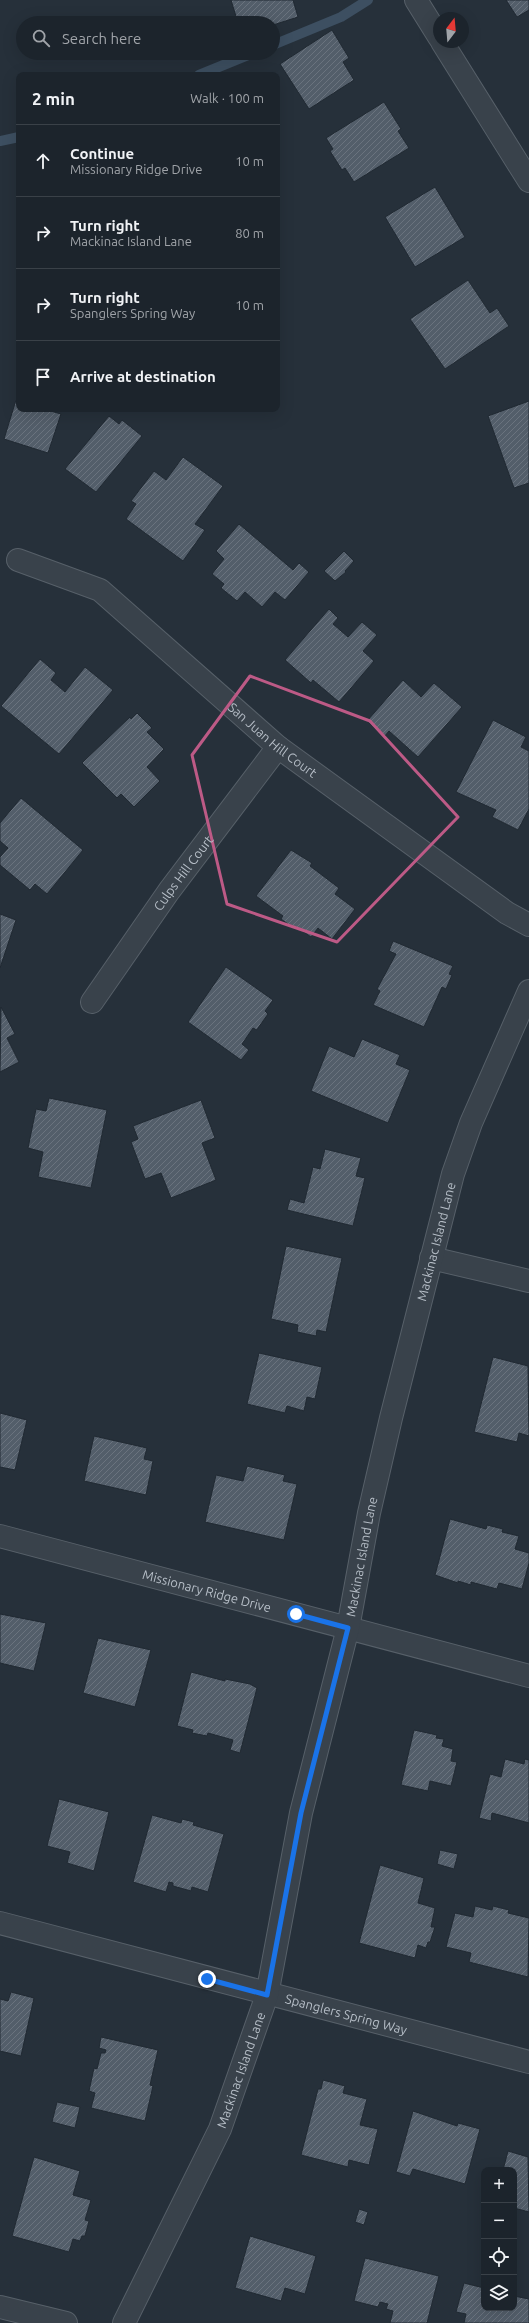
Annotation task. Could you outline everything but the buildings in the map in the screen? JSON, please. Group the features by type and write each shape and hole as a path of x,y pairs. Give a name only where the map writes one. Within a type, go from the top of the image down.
{"street":[{"path":"416,0 433,27"},
{"path":"446,48 529,181"},
{"name":"San Juan Hill Court","path":"18,560 100,590 278,747 507,913 529,925"},
{"name":"Culps Hill Court","path":"92,1002 169,891 278,747"},
{"name":"Mackinac Island Lane","path":"124,2323 220,2129 267,1995 301,1813 348,1628 369,1513 431,1258 453,1174 470,1123 529,991"},
{"path":"431,1258 529,1281"},
{"name":"Missionary Ridge Drive","path":"0,1536 529,1676"},
{"name":"Spanglers Spring Way","path":"0,1923 267,1995 529,2062"},
{"path":"0,2307 66,2323"}],"highlighted area":[{"path":"250,676 370,721 458,817 337,942 227,904 192,755"}],"waterway":[{"path":"280,42 341,17 368,0"},
{"path":"206,72 236,60"},
{"path":"0,141 16,138"}],"route":[{"path":"207,1979 267,1995 301,1813 348,1628 296,1614"}]}
